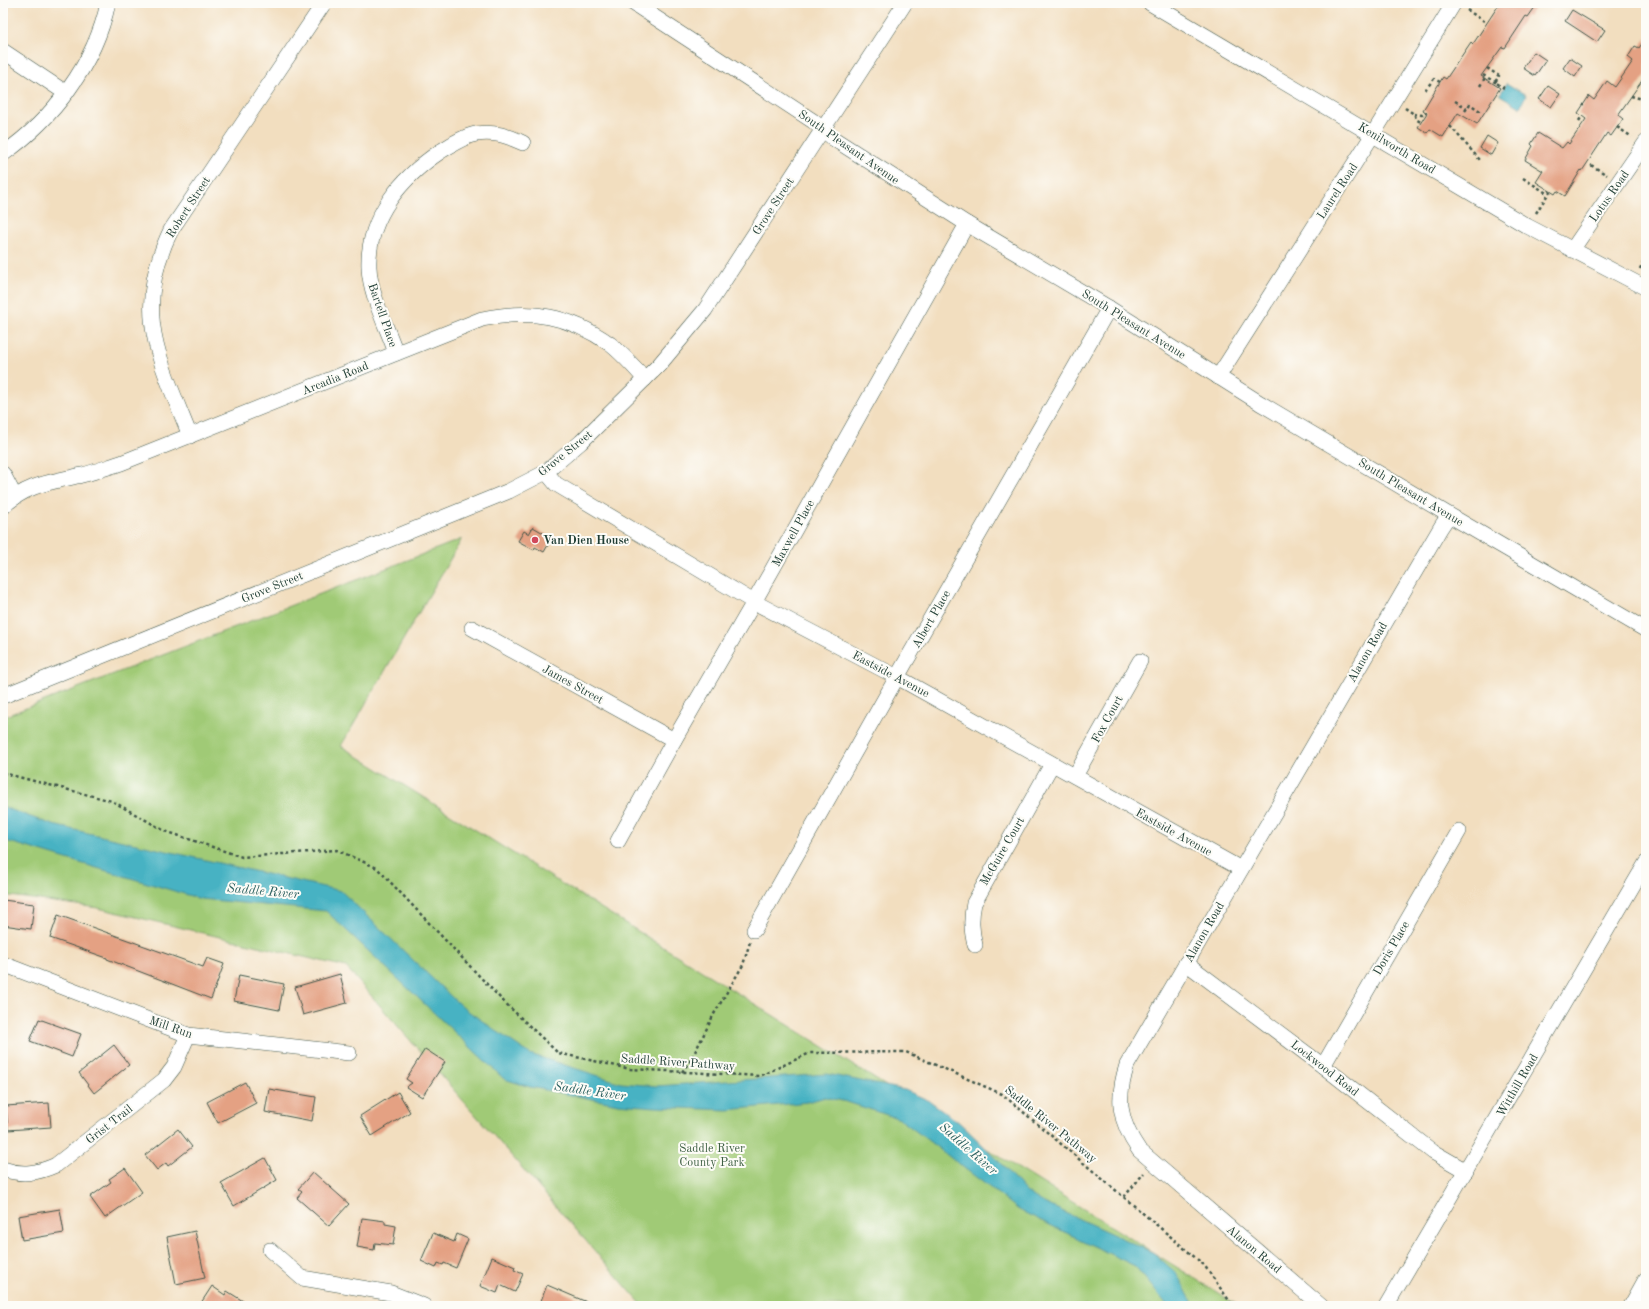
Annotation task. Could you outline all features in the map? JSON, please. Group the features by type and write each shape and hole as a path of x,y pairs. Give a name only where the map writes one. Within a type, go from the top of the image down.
{"street":[{"path":"3,154 37,127 66,93 88,58 100,32 108,3"},
{"name":"Robert Street","path":"190,436 160,360 154,340 151,316 151,294 155,273 162,250 171,230 324,3"},
{"name":"South Pleasant Avenue","path":"633,3 813,121 834,139 967,224 1109,308 1218,377 1449,515 1646,630"},
{"name":"Grove Street","path":"3,696 509,491 546,472 581,442 659,365 705,310 905,3"},
{"name":"Kenilworth Road","path":"1150,3 1527,226 1646,288"},
{"name":"Laurel Road","path":"1218,377 1373,134 1460,6"},
{"path":"3,51 66,93"},
{"name":"Bartell Place","path":"396,354 371,284 369,266 370,244 375,226 385,205 404,180 427,161 452,144 476,134 500,133 523,143"},
{"name":"Lotus Road","path":"1572,250 1639,140"},
{"name":"Maxwell Place","path":"618,841 967,224"},
{"name":"Albert Place","path":"754,930 897,677 1109,308"},
{"name":"Arcadia Road","path":"3,507 15,497 30,488 44,483 83,475 121,463 482,319 505,315 526,314 550,316 564,321 593,334 610,344 645,379"},
{"name":"Eastside Avenue","path":"546,472 556,484 754,602 897,677 1241,869"},
{"path":"3,474 15,497"},
{"name":"Alanon Road","path":"1321,1306 1152,1163 1139,1150 1130,1137 1123,1120 1120,1102 1121,1082 1127,1065 1186,963 1449,515"},
{"name":"James Street","path":"472,628 674,740"},
{"name":"Fox Court","path":"1075,776 1140,661"},
{"name":"McGuire Court","path":"975,944 972,931 974,902 1052,764"},
{"name":"Doris Place","path":"1323,1066 1459,831"},
{"name":"Witthill Road","path":"1386,1306 1646,863"},
{"name":"Lockwood Road","path":"1186,963 1323,1066 1433,1152 1466,1171"},
{"name":"Mill Run","path":"3,964 188,1035 349,1053"},
{"name":"Grist Trail","path":"3,1169 11,1172 41,1172 56,1165 164,1080 174,1067 188,1035"},
{"path":"270,1250 302,1278 391,1293 424,1306"},
{"path":"1631,1306 1646,1279"}],"path":[{"path":"1460,6 1487,23"},
{"path":"1487,68 1499,76 1494,83"},
{"path":"1480,86 1484,75 1494,83 1504,88"},
{"path":"1425,90 1434,79 1440,82"},
{"path":"1632,96 1646,100"},
{"path":"1455,101 1466,109 1470,104 1480,111 1479,113"},
{"path":"1404,108 1414,114 1422,115 1426,112"},
{"path":"1414,114 1420,122"},
{"path":"1579,121 1582,116"},
{"path":"1450,126 1480,160"},
{"path":"1617,127 1639,140"},
{"path":"1591,165 1607,175"},
{"path":"1523,178 1549,192 1536,213"},
{"path":"1640,269 1646,255"},
{"name":"Saddle River Pathway","path":"3,773 112,802 165,831 242,857 337,850 377,868 502,1000 558,1053 630,1070 760,1076 810,1053 906,1052 1002,1094 1204,1265 1233,1306"},
{"path":"682,1072 743,965 754,930"},
{"path":"1124,1197 1152,1163"}],"green space":[{"name":"Saddle River County Park","path":"462,539 341,746 1239,1306 643,1306 346,967 98,908 3,895 3,717"}],"water":[{"path":"1506,83 1526,95 1520,107 1500,95"},
{"name":"Saddle River","path":"3,807 53,825 341,891 461,1006 505,1037 530,1054 621,1083 657,1086 827,1074 905,1090 930,1101 960,1123 994,1156 1026,1192 1044,1203 1154,1253 1177,1274 1194,1306 1168,1306 1135,1266 1019,1210 900,1119 847,1102 825,1097 808,1102 728,1110 656,1107 618,1104 530,1087 504,1079 326,911 201,899 3,840"}],"building":[{"path":"1500,3 1538,3 1528,17 1526,16 1505,48 1502,47 1481,76 1500,88 1477,124 1458,113 1443,137 1430,129 1427,133 1418,127 1427,113 1423,110 1443,77 1446,79 1471,42 1473,44"},
{"path":"1572,10 1605,30 1597,42 1565,21"},
{"path":"1646,38 1646,75 1618,115 1623,119 1611,136 1607,133 1565,196 1557,191 1555,194 1536,182 1543,171 1525,160 1533,146 1531,144 1538,133 1562,148 1567,142 1569,144 1586,119 1578,113 1589,96 1594,100 1607,81 1615,87 1633,61 1628,57 1635,46 1639,48"},
{"path":"1534,52 1546,60 1535,76 1523,68"},
{"path":"1570,58 1582,66 1575,77 1563,68"},
{"path":"1548,86 1560,94 1551,107 1539,99"},
{"path":"1487,136 1498,143 1491,155 1480,148"},
{"name":"Van Dien House","path":"533,527 552,538 544,552 535,547 534,550 518,541 524,531 529,534"},
{"path":"3,900 34,904 31,929 3,925"},
{"path":"58,915 203,967 207,958 224,964 211,999 107,958 50,938"},
{"path":"340,974 347,1003 303,1015 295,987"},
{"path":"239,975 284,984 279,1010 234,1001"},
{"path":"39,1019 81,1034 72,1057 30,1041"},
{"path":"114,1045 129,1065 94,1093 79,1073"},
{"path":"425,1049 445,1062 422,1097 406,1087 412,1083 406,1079"},
{"path":"245,1082 256,1103 218,1123 207,1102"},
{"path":"269,1089 316,1097 312,1121 265,1112"},
{"path":"398,1092 410,1112 372,1136 360,1116"},
{"path":"49,1103 51,1127 8,1130 6,1106"},
{"path":"178,1129 192,1147 168,1166 166,1163 157,1170 145,1155"},
{"path":"265,1158 277,1180 234,1206 221,1183"},
{"path":"125,1168 142,1192 105,1218 90,1197 111,1182 109,1179"},
{"path":"313,1172 349,1204 329,1226 297,1198 302,1192 298,1189"},
{"path":"60,1209 64,1233 22,1240 18,1216"},
{"path":"362,1218 385,1221 385,1224 396,1226 393,1245 375,1243 374,1250 357,1247"},
{"path":"195,1231 205,1278 176,1284 167,1237"},
{"path":"433,1233 454,1242 457,1234 468,1239 456,1268 444,1263 443,1265 438,1263 436,1268 421,1261"},
{"path":"492,1257 515,1267 514,1270 523,1274 515,1292 500,1285 497,1293 480,1286"},
{"path":"547,1285 596,1306 539,1306"},
{"path":"212,1286 225,1295 227,1291 251,1306 199,1306"}],"place":[{"name":"Van Dien House","path":"535,540"}]}
